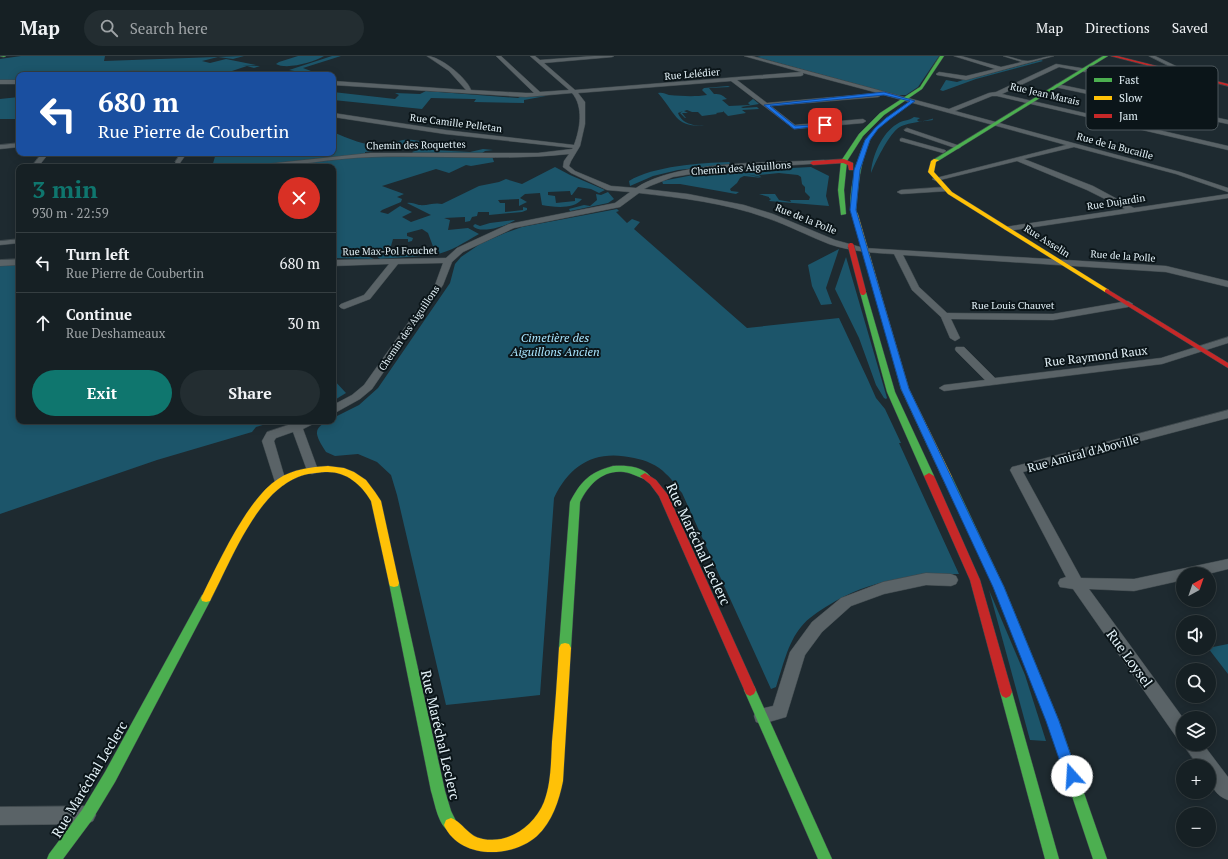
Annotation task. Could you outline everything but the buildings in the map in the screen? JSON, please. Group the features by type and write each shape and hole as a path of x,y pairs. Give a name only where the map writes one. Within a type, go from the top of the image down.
{"main road":[{"path":"1091,66 1106,56"},
{"path":"1113,56 1153,66"},
{"path":"1129,56 1169,66"},
{"path":"813,163 827,167 836,172 834,192 839,210 844,217 841,190 846,161 860,135 882,114 910,100 932,86 951,57"},
{"path":"854,212 857,170 862,151 868,140 877,128 910,100 951,57"},
{"path":"936,179 931,172 934,161 1085,70"},
{"path":"1218,78 1228,81"},
{"path":"1218,82 1228,85"},
{"path":"813,163 846,161 852,167 849,187 849,202 854,212 905,389 999,587 1053,721 1100,859"},
{"name":"Rue Asselin","path":"936,179 945,189 1228,366"},
{"path":"848,235 891,392 975,580 1052,859"},
{"name":"Rue Maréchal Leclerc","path":"54,859 87,815 130,740 247,520 267,493 280,482 296,474 312,470 326,469 350,474 363,482 370,490 376,502 440,797 450,824 456,833 475,846 494,850 516,844 535,829 551,803 556,781 575,502 579,490 594,475 602,471 616,468 636,472 652,481 663,495 825,859"}],"street":[{"path":"429,56 441,63 461,81 469,89 468,92"},
{"path":"498,56 539,94"},
{"name":"Rue de la Polle","path":"532,56 575,92 582,103 581,126 576,149 567,159 567,168 579,175 610,188 636,192 675,194 728,204 763,214 841,245 864,250 1166,269 1228,284"},
{"path":"540,62 612,56"},
{"name":"Rue de la Bucaille","path":"748,56 1178,173 1228,190"},
{"path":"1005,56 1027,62"},
{"path":"939,74 966,78 1052,56"},
{"path":"1151,56 1173,66"},
{"path":"951,57 1002,69"},
{"path":"950,111 991,94 997,94 1058,65 1085,70"},
{"name":"Rue Lelédier","path":"336,83 523,95 810,73"},
{"path":"733,80 796,128 863,121"},
{"path":"0,82 16,82"},
{"path":"1057,86 1086,92"},
{"path":"766,105 884,94"},
{"name":"Rue Jean Marais","path":"997,94 1086,115"},
{"name":"Rue Camille Pelletan","path":"336,115 445,132 576,149"},
{"path":"1218,120 1228,122"},
{"path":"907,130 958,146"},
{"name":"Rue Jean Marais","path":"1151,130 1228,148"},
{"path":"902,140 948,152"},
{"path":"0,147 16,145"},
{"path":"936,179 1074,145"},
{"name":"Chemin des Roquettes","path":"286,164 370,155 526,155 576,149"},
{"path":"846,161 857,158 862,151"},
{"path":"37,164 43,156"},
{"path":"178,162 182,156"},
{"path":"1018,159 1090,188 1132,210"},
{"name":"Chemin des Aiguillons","path":"336,408 356,397 374,380 439,285 448,261 460,250 479,240 512,226 617,205 655,180 699,170 813,163"},
{"path":"610,188 621,195 617,205"},
{"path":"901,192 945,189"},
{"name":"Rue Dujardin","path":"1008,229 1228,196"},
{"path":"0,242 16,241"},
{"path":"898,253 915,288 945,316 955,338"},
{"name":"Rue Max-Pol Fouchet","path":"336,263 430,260 448,261"},
{"path":"344,306 366,297 396,261"},
{"path":"0,263 16,262"},
{"name":"Rue Louis Chauvet","path":"945,316 1052,317 1128,304"},
{"name":"Rue Raymond Raux","path":"944,388 1162,360 1228,340"},
{"path":"960,349 993,382"},
{"name":"Rue Amiral d'Aboville","path":"1071,584 1016,470 1228,414"},
{"path":"280,482 268,441 271,435 303,424"},
{"path":"297,427 312,470"},
{"path":"1215,567 1228,564"},
{"path":"1071,584 1134,585 1176,576"},
{"path":"762,716 780,712 798,652 817,626 846,602 883,588 926,579 951,580"},
{"name":"Rue Loysel","path":"1071,584 1176,723"},
{"path":"1197,751 1204,759"},
{"path":"1216,775 1228,791"},
{"path":"0,816 87,815"}],"green space":[{"path":"21,56 105,56 104,61 244,56 233,59 218,57 202,61 210,63 226,59 256,65 242,65 260,66 254,68 247,66 229,72 16,72 16,80 0,80 0,59"},
{"path":"298,56 324,56 314,61 293,66 281,66 276,64"},
{"path":"332,56 341,56 303,68 311,71 308,72 289,70"},
{"path":"939,56 918,87 906,95 897,95 756,57"},
{"path":"1041,60 1043,61 976,79 943,91 940,90 946,80 957,82"},
{"path":"728,86 730,87 709,88 714,94 721,95 727,99 722,100 729,106 750,105 748,103 753,99 759,104 741,107 757,107 759,109 742,110 746,113 728,116 723,111 716,113 717,114 702,116 698,112 687,110 684,111 688,113 682,113 686,118 680,113 683,111 678,113 680,118 695,125 691,125 684,123 679,120 658,93 679,96 702,96 707,95 702,90 704,88"},
{"path":"426,91 518,98 546,96 524,100 524,103 474,102 476,99 431,98 422,109 336,100 336,92 395,99 399,95 395,93 420,94"},
{"path":"16,97 16,119 0,119 0,99"},
{"path":"914,117 920,118 917,120 919,122 900,127 889,138 871,173 873,159 882,139 899,123"},
{"path":"336,133 354,140 384,146 392,145 402,140 410,140 430,144 432,146 430,149 432,150 470,152 483,149 493,150 485,151 481,154 413,153 412,152 418,150 423,145 408,143 390,149 365,152 365,154 492,156 494,162 471,166 466,165 449,173 436,169 382,186 404,194 397,197 402,199 401,202 380,212 388,214 400,206 412,212 402,217 411,222 431,215 407,203 419,205 436,203 442,204 479,186 506,179 522,184 555,167 605,190 599,193 591,189 578,187 572,195 570,191 548,192 548,195 555,196 556,203 575,201 575,198 582,199 574,205 563,207 542,205 540,193 525,194 520,198 527,202 519,206 519,199 498,200 500,203 505,203 505,212 523,210 523,207 527,208 527,210 522,212 489,215 489,212 478,212 477,216 472,217 470,221 465,222 465,217 444,218 450,220 448,230 468,228 479,234 440,254 434,255 440,252 434,249 428,233 422,229 407,233 407,236 413,238 412,241 408,242 408,239 393,239 389,253 415,251 422,254 421,256 380,259 374,254 357,253 355,256 374,259 336,258 336,164 213,164 215,156 336,156"},
{"path":"729,162 731,164 678,170 653,176 630,186 629,181 651,172 691,164"},
{"path":"811,167 829,176 826,196 829,206 769,201 771,199 769,197 759,194 775,194 779,200 791,202 790,200 809,200 810,197 805,192 805,187 802,184 801,177 798,175 779,173 759,175 761,177 746,174 762,178 744,176 740,178 730,189 731,191 739,192 736,194 680,184 663,184 662,181 709,172"},
{"path":"608,192 614,199 608,203 570,211 569,209 584,205 590,206 597,200 596,194 601,195"},
{"name":"Cimetière des Aiguillons Ancien","path":"617,209 619,211 616,212 627,223 632,219 640,222 634,229 747,328 839,318 876,398 885,409 901,443 899,443 959,574 925,575 892,580 876,584 844,596 825,607 807,621 796,633 786,656 776,687 771,689 682,493 663,471 647,462 620,456 596,458 576,468 560,486 554,498 540,695 446,705 391,475 377,462 358,454 335,456 326,452 318,439 317,431 322,424 336,424 336,416 359,405 378,388 450,283 455,264 461,257 480,244 522,227"},
{"path":"515,220 501,226 482,230 473,226 475,224 480,226 490,223"},
{"path":"839,249 826,288 832,304 821,305 812,286 808,265"},
{"path":"846,257 887,398 886,399 876,385 859,338 835,289"},
{"path":"16,262 16,424 266,424 256,427 252,432 157,460 0,514 0,263"},
{"path":"336,382 346,393 336,399"},
{"path":"989,590 1025,675 1046,741 1030,740"},
{"path":"1228,644 1228,674 1213,655 1216,655 1216,646"}],"traffic: fast":[{"path":"843,214 841,190 844,161 861,135 882,114 921,88 942,56"},
{"path":"1090,66 1106,56"},
{"path":"936,160 1086,68"},
{"path":"855,215 853,210 857,174 861,157 868,140"},
{"path":"863,292 891,392 929,476"},
{"path":"565,648 575,502 587,483 604,471 624,469 634,471 645,476"},
{"path":"947,477 999,587 1053,721 1100,859"},
{"path":"394,583 438,791 445,814 451,825"},
{"path":"54,859 87,815 110,777 206,598"},
{"path":"750,690 825,859"},
{"path":"1006,692 1052,859"}],"traffic: slow":[{"path":"936,160 934,161 931,172 950,193 1107,291"},
{"path":"855,215 878,294"},
{"path":"878,294 905,389 947,477"},
{"path":"206,598 244,527 261,501 282,481 295,474 310,470 328,469 351,474 362,482 372,494 376,501 394,583"},
{"path":"451,825 461,836 472,843 484,847 496,847 521,839 532,831 541,821 551,802 556,781 565,648"}],"traffic: jam":[{"path":"1113,56 1153,66"},
{"path":"1218,82 1228,85"},
{"path":"813,163 844,161 851,164 851,169"},
{"path":"851,246 863,292"},
{"path":"1107,291 1228,366"},
{"path":"645,476 653,482 663,495 750,690"},
{"path":"929,476 975,580 1006,692"}],"route":[{"path":"825,125 800,128 794,127 766,105 884,94 913,101 898,110 877,128 864,147 857,170 853,210 905,389 999,587 1053,721 1072,776"}]}
